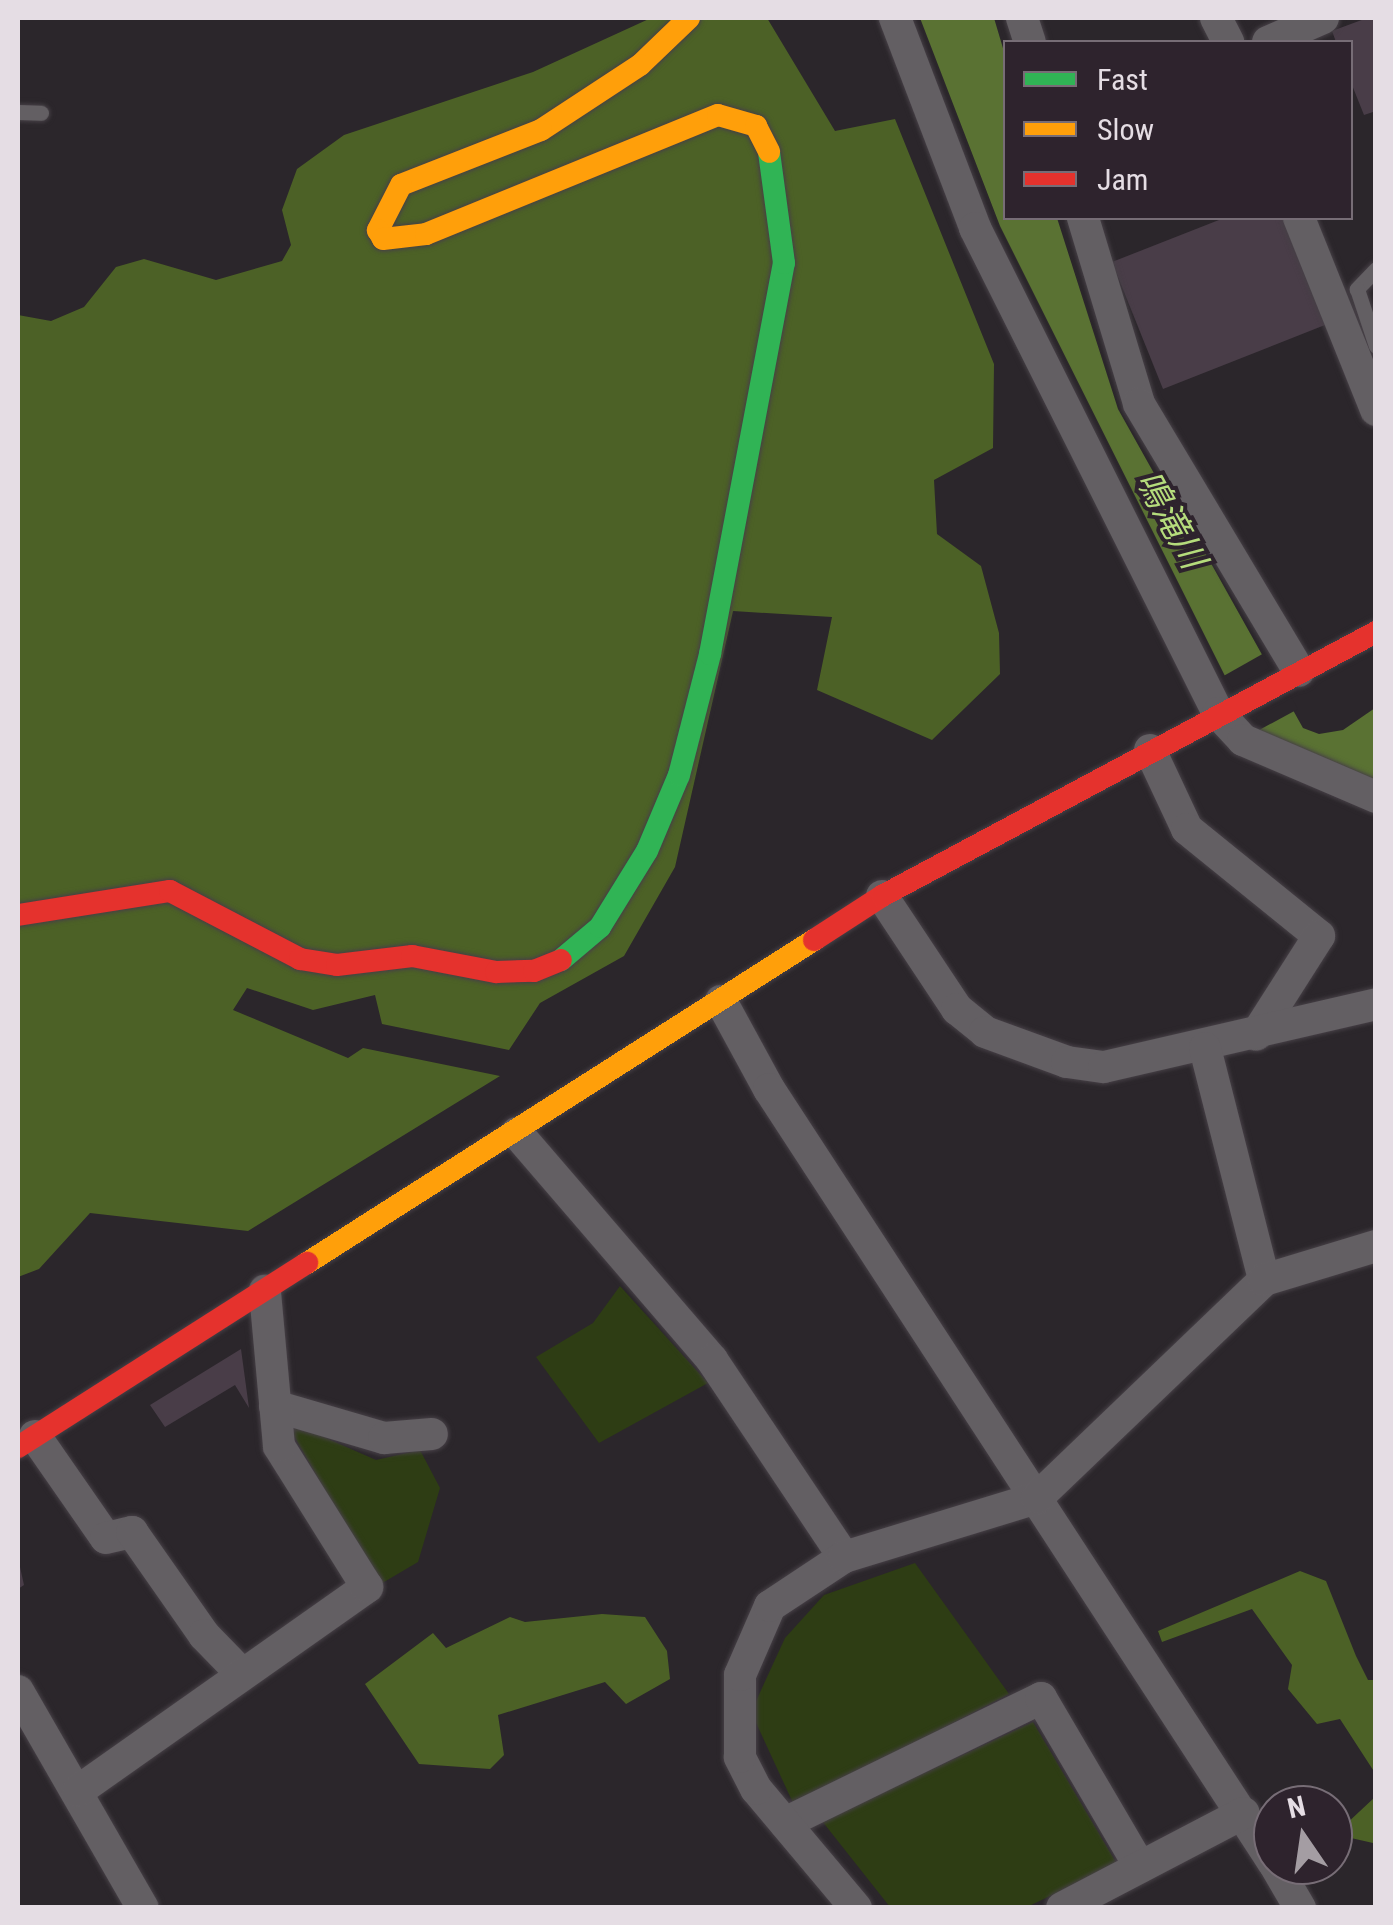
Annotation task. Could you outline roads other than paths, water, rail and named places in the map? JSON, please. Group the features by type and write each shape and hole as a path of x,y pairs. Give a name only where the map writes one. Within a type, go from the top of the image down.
{"street":[{"path":"18,915 170,891 300,959 337,965 412,956 496,972 551,964 600,927 624,894 679,775 710,654 784,263 772,158 756,126 718,114 426,234 395,241 383,239 378,230 400,186 541,130 640,65 689,18"},
{"path":"896,18 976,228 1243,740 1376,798"},
{"path":"1273,40 1323,18"},
{"path":"1084,220 1140,404 1292,675"},
{"path":"1300,220 1376,410"},
{"path":"240,1672 204,1635 132,1532 106,1538 26,1441 517,1133 882,896 1376,632"},
{"path":"1150,750 1187,829 1319,936 1256,1035"},
{"path":"882,896 957,1009 985,1032 1067,1062 1104,1067 1205,1048 1376,1004"},
{"path":"722,1002 769,1089 1253,1829"},
{"path":"1205,1048 1264,1280"},
{"path":"517,1133 712,1360 844,1557"},
{"path":"856,1908 784,1822 740,1756 740,1675 770,1606 844,1557 1037,1498 1264,1280 1376,1246"},
{"path":"78,1791 240,1672 367,1588 279,1446 266,1291"},
{"path":"275,1406 384,1438 432,1434"},
{"path":"18,1691 143,1908"},
{"path":"784,1822 1041,1698 1140,1867"},
{"path":"1062,1908 1244,1814"},
{"path":"1287,1885 1300,1908"}],"lane":[{"path":"18,112 41,113"},
{"path":"1376,269 1360,278 1357,290 1376,346"}],"water":[{"name":"鳴滝川","path":"920,18 994,18 1003,48 1003,220 1058,220 1118,409 1193,543 1203,549 1303,728 1319,734 1343,730 1375,708 1375,786 1254,734 1000,226"}]}
